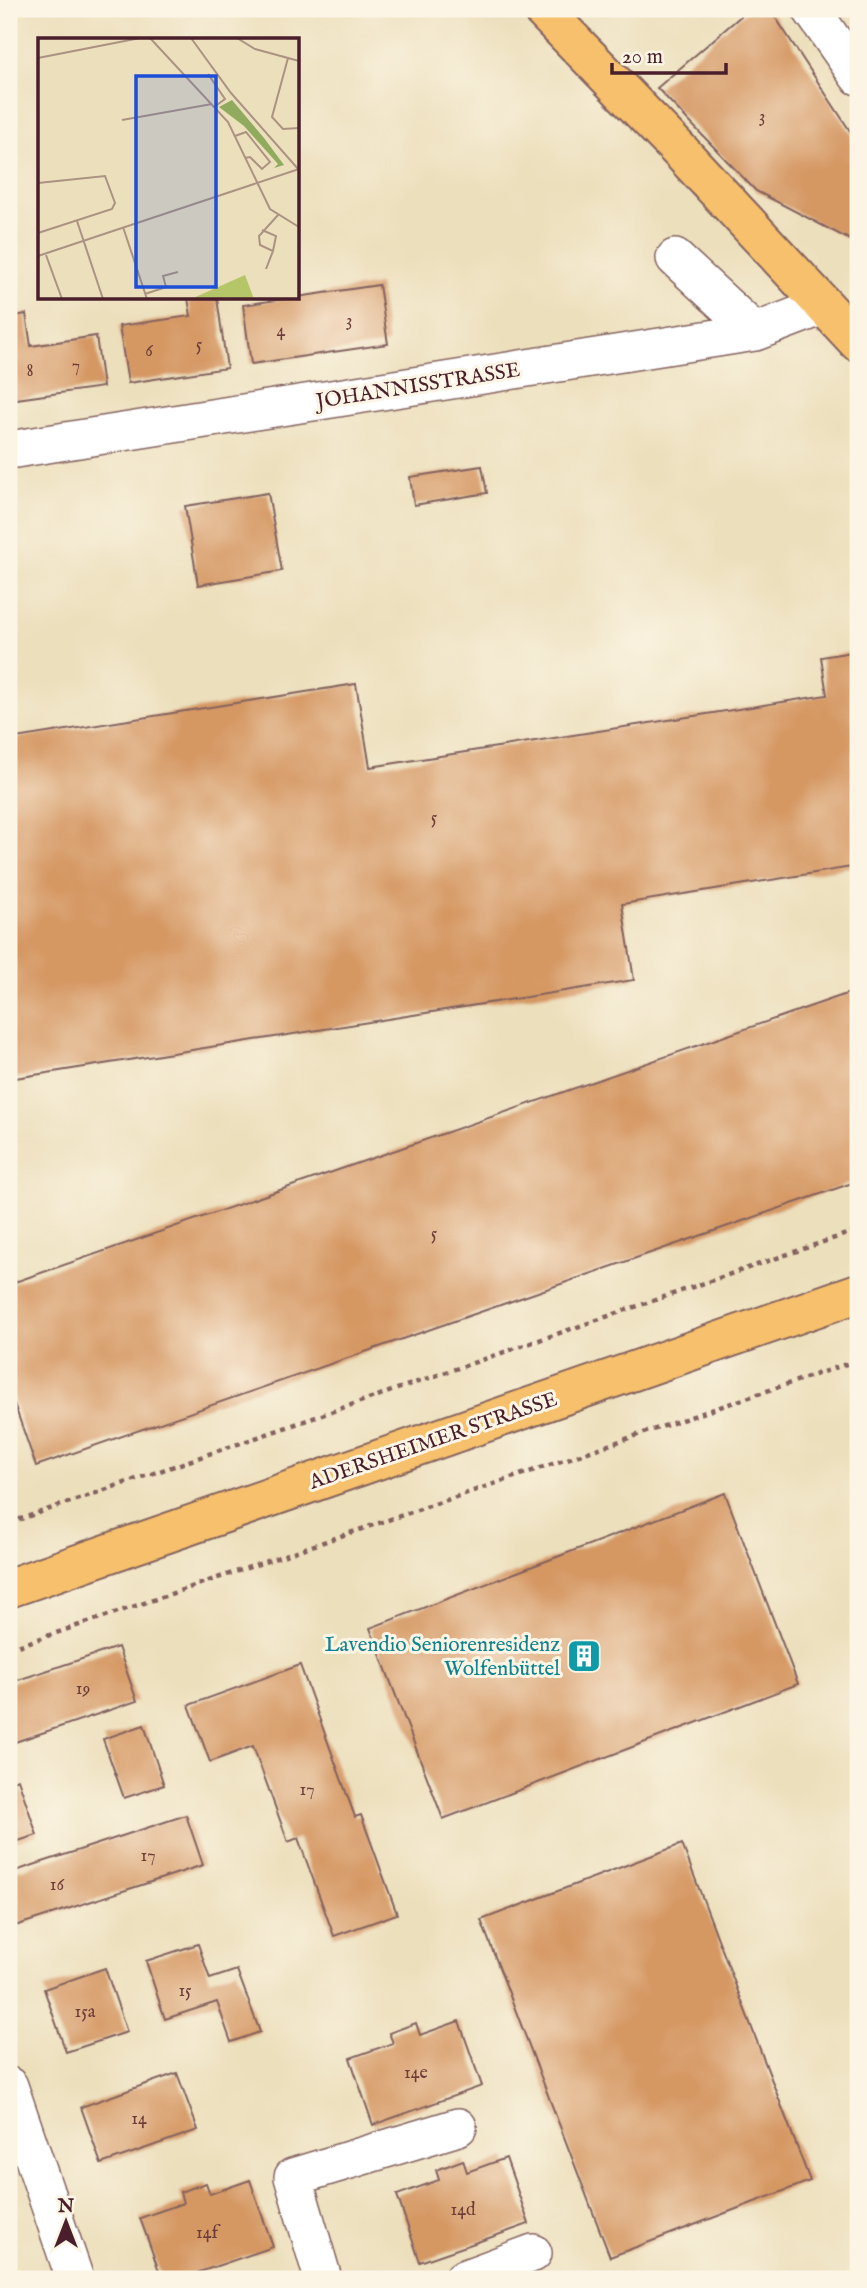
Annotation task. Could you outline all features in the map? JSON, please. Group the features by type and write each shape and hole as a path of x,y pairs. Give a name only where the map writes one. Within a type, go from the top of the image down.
{"main road":[{"path":"542,9 857,338"},
{"name":"ADERSHEIMER STRASSE","path":"9,1588 858,1293"}],"street":[{"path":"811,9 858,76"},
{"path":"675,258 754,332"},
{"name":"JOHANNISSTRASSE","path":"9,450 754,332 824,306"},
{"path":"9,2086 75,2279"},
{"path":"323,2279 293,2177 458,2127"},
{"path":"463,2279 533,2253"}],"path":[{"path":"9,1523 858,1230"},
{"path":"9,1649 858,1360"}],"building":[{"path":"749,9 770,9 858,143 858,244 756,191 657,88"},
{"path":"379,285 388,344 251,364 243,305 299,299 299,297"},
{"path":"188,299 217,299 227,368 128,383 119,326 191,316"},
{"path":"26,314 31,346 96,336 103,387 9,400 9,317"},
{"path":"482,466 487,493 414,505 410,477"},
{"path":"268,493 282,571 198,585 185,506"},
{"path":"858,651 858,866 622,904 634,980 9,1079 9,739 356,684 370,767 827,695 821,657"},
{"path":"858,990 858,1181 36,1466 9,1389 9,1284"},
{"name":"Lavendio Seniorenresidenz Wolfenbüttel","path":"725,1493 798,1684 443,1819 370,1628"},
{"path":"118,1647 137,1701 9,1744 9,1683"},
{"path":"300,1665 355,1817 361,1815 397,1914 334,1936 298,1838 288,1842 253,1746 210,1762 189,1705"},
{"path":"144,1725 164,1785 124,1798 103,1739"},
{"path":"18,1779 37,1835 9,1844 9,1782"},
{"path":"186,1815 203,1865 15,1926 9,1906 9,1873"},
{"path":"682,1844 810,2181 610,2257 481,1920"},
{"path":"198,1944 210,1979 237,1970 260,2032 231,2042 217,2002 165,2019 146,1961"},
{"path":"105,1968 127,2032 66,2052 44,1989"},
{"path":"459,2021 482,2086 373,2125 350,2058 393,2043 389,2033 416,2023 420,2035"},
{"path":"177,2073 198,2130 101,2164 81,2107"},
{"path":"506,2158 529,2224 420,2262 397,2195 439,2180 436,2170 463,2160 467,2172"},
{"path":"250,2180 273,2247 179,2279 162,2279 140,2218 183,2203 180,2192 206,2183 210,2194"}],"place":[{"name":"Lavendio Seniorenresidenz Wolfenbüttel","path":"584,1656"}]}
